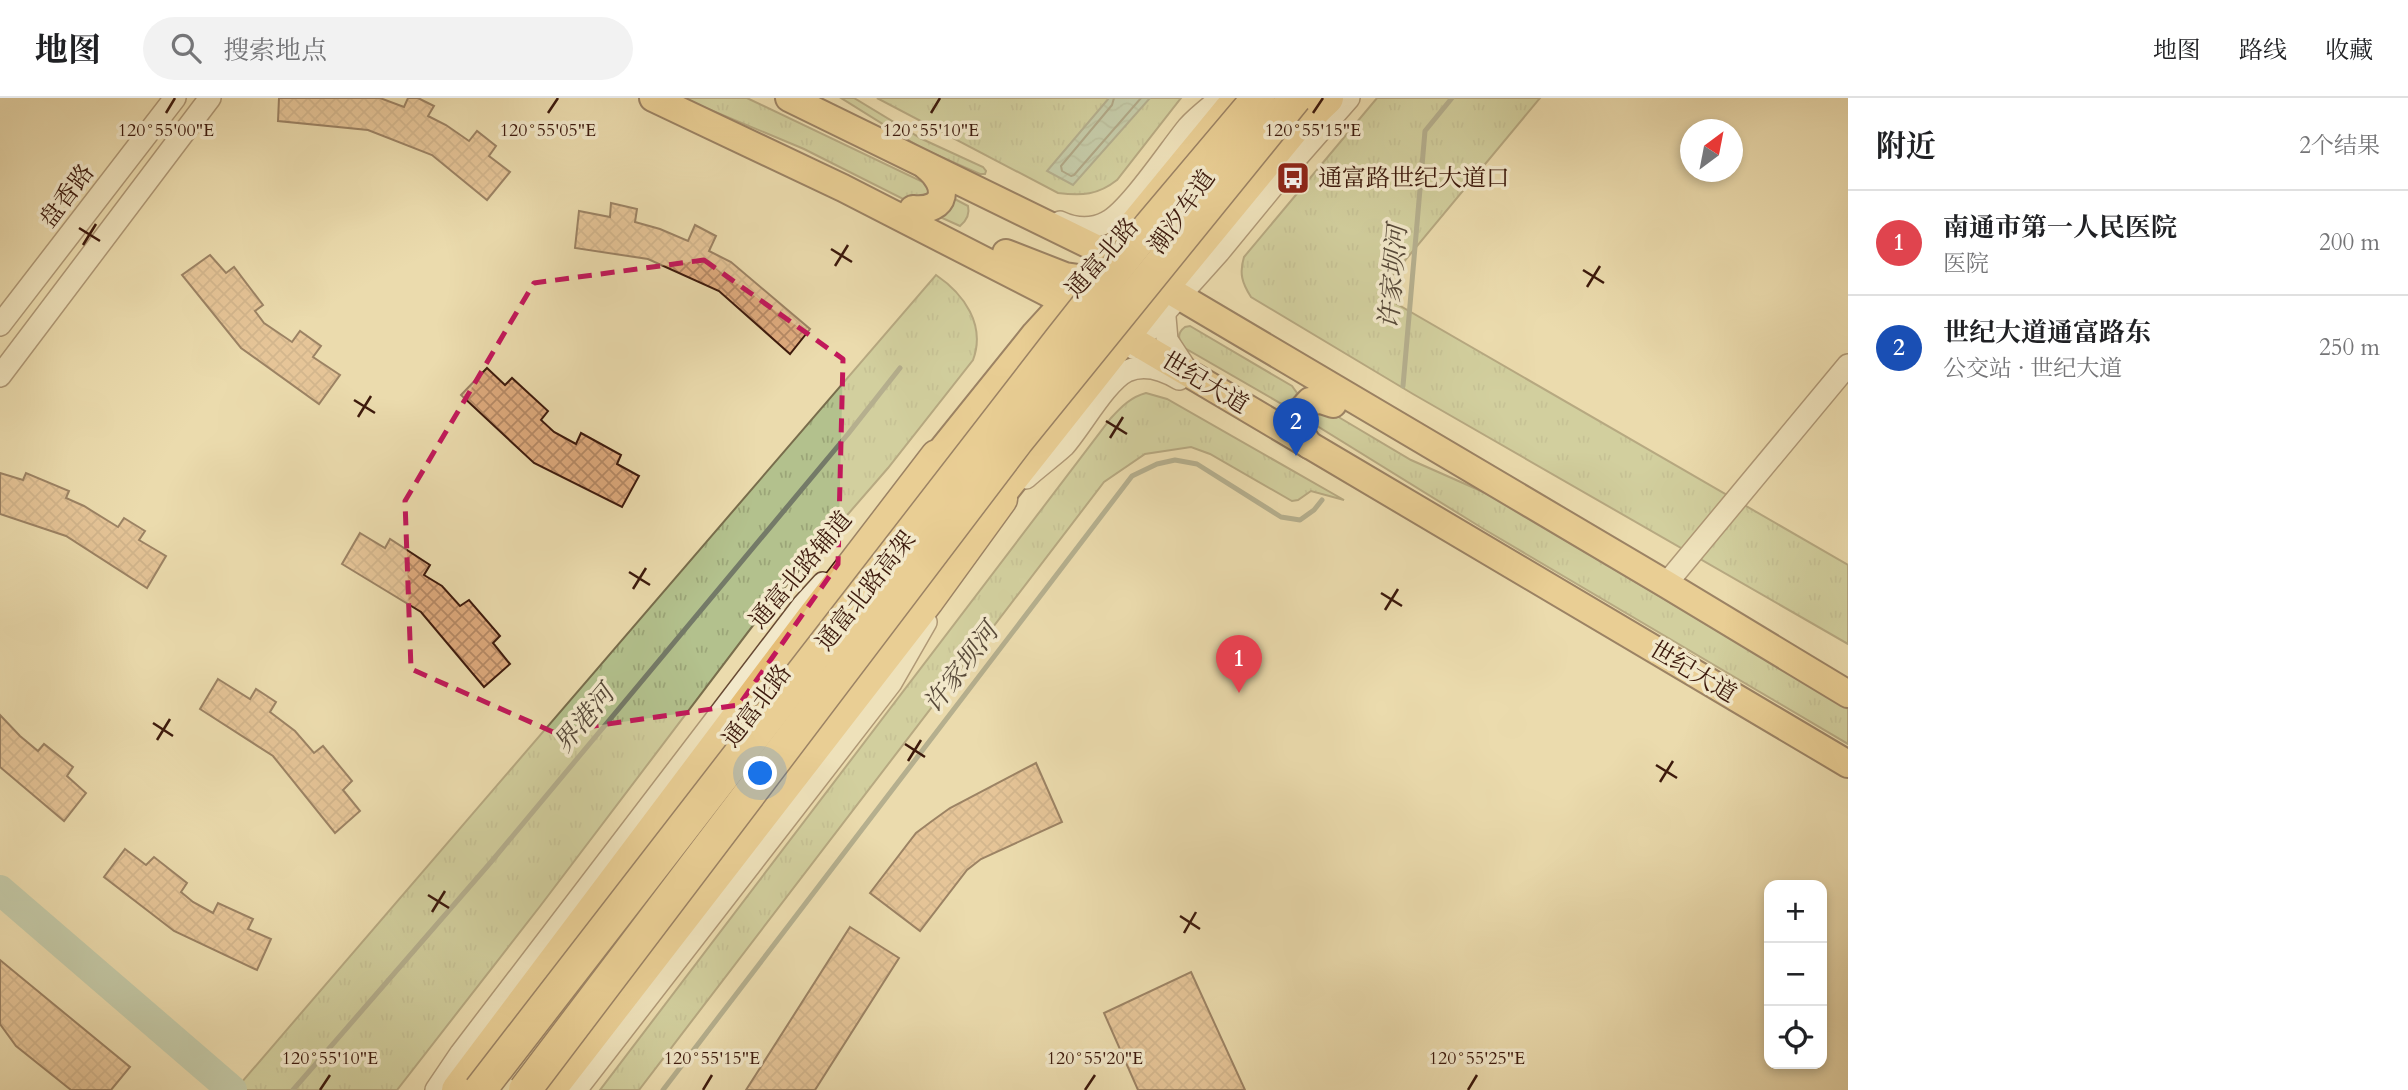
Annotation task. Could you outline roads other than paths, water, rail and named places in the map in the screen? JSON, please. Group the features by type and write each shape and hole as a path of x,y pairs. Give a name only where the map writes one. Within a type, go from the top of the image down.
{"highway":[{"name":"通富北路高架","path":"480,1090 1101,288 1258,98"},
{"name":"通富北路高架","path":"525,1090 1017,441 1305,104 1327,98"},
{"path":"458,1090 937,456"},
{"path":"548,1090 934,599 1001,499"}],"main road":[{"name":"世纪大道","path":"653,98 1072,293 1133,339 1848,764"},
{"path":"789,98 1102,251 1143,275 1164,303 1434,465 1565,525"},
{"name":"通富北路","path":"466,1090 899,518 937,456 999,372 1031,332 1072,293 1102,251 1236,98"},
{"path":"1072,293 1096,282 1143,275 1195,251 1252,198 1305,104"},
{"path":"694,117 804,156 1027,263 1095,307 1164,303 1565,525 1848,694"},
{"path":"913,209 926,210 936,206 942,196 942,185 937,174 922,163"},
{"path":"548,1090 939,564 1001,499 1164,303 1195,251 1252,198"},
{"path":"999,372 1031,332"},
{"path":"1302,441 1298,414 1310,401 1321,400 1333,404"}],"street":[{"name":"盘香路","path":"0,325 175,98"},
{"path":"0,376 210,98"},
{"path":"890,146 967,178 1057,221 1078,229 1094,227 1109,222 1124,208 1191,125 1222,98"},
{"path":"1102,251 1222,98"},
{"path":"1252,198 1349,98"},
{"name":"潮汐车道","path":"1195,251 1305,104"},
{"path":"1102,251 1124,208"},
{"path":"1164,303 1167,340 1189,372"},
{"path":"1113,383 1133,339"},
{"path":"576,1090 891,683 934,599 1041,464 1133,339"},
{"path":"1666,584 1848,365"},
{"path":"1001,499 1063,446 1113,383 1127,371 1141,368 1156,368 1170,374 1236,414 1302,441"},
{"name":"通富北路辅道","path":"436,1090 461,1053 803,605 859,542 999,372"}],"water":[{"path":"1109,98 1150,98 1073,185 1047,171"}],"waterway":[{"name":"许家坝河","path":"1403,386 1425,131 1452,98"},
{"name":"界港河","path":"293,1090 491,862 900,368"},
{"name":"许家坝河","path":"663,1090 1132,476 1157,464 1175,460 1197,464 1281,517 1300,520 1322,500"},
{"path":"0,890 232,1090"}],"place":[{"name":"通富路世纪大道口","path":"1293,178"},
{"name":"世纪大道通富路东","path":"1296,456"},
{"name":"南通市第一人民医院","path":"1239,693"}]}
